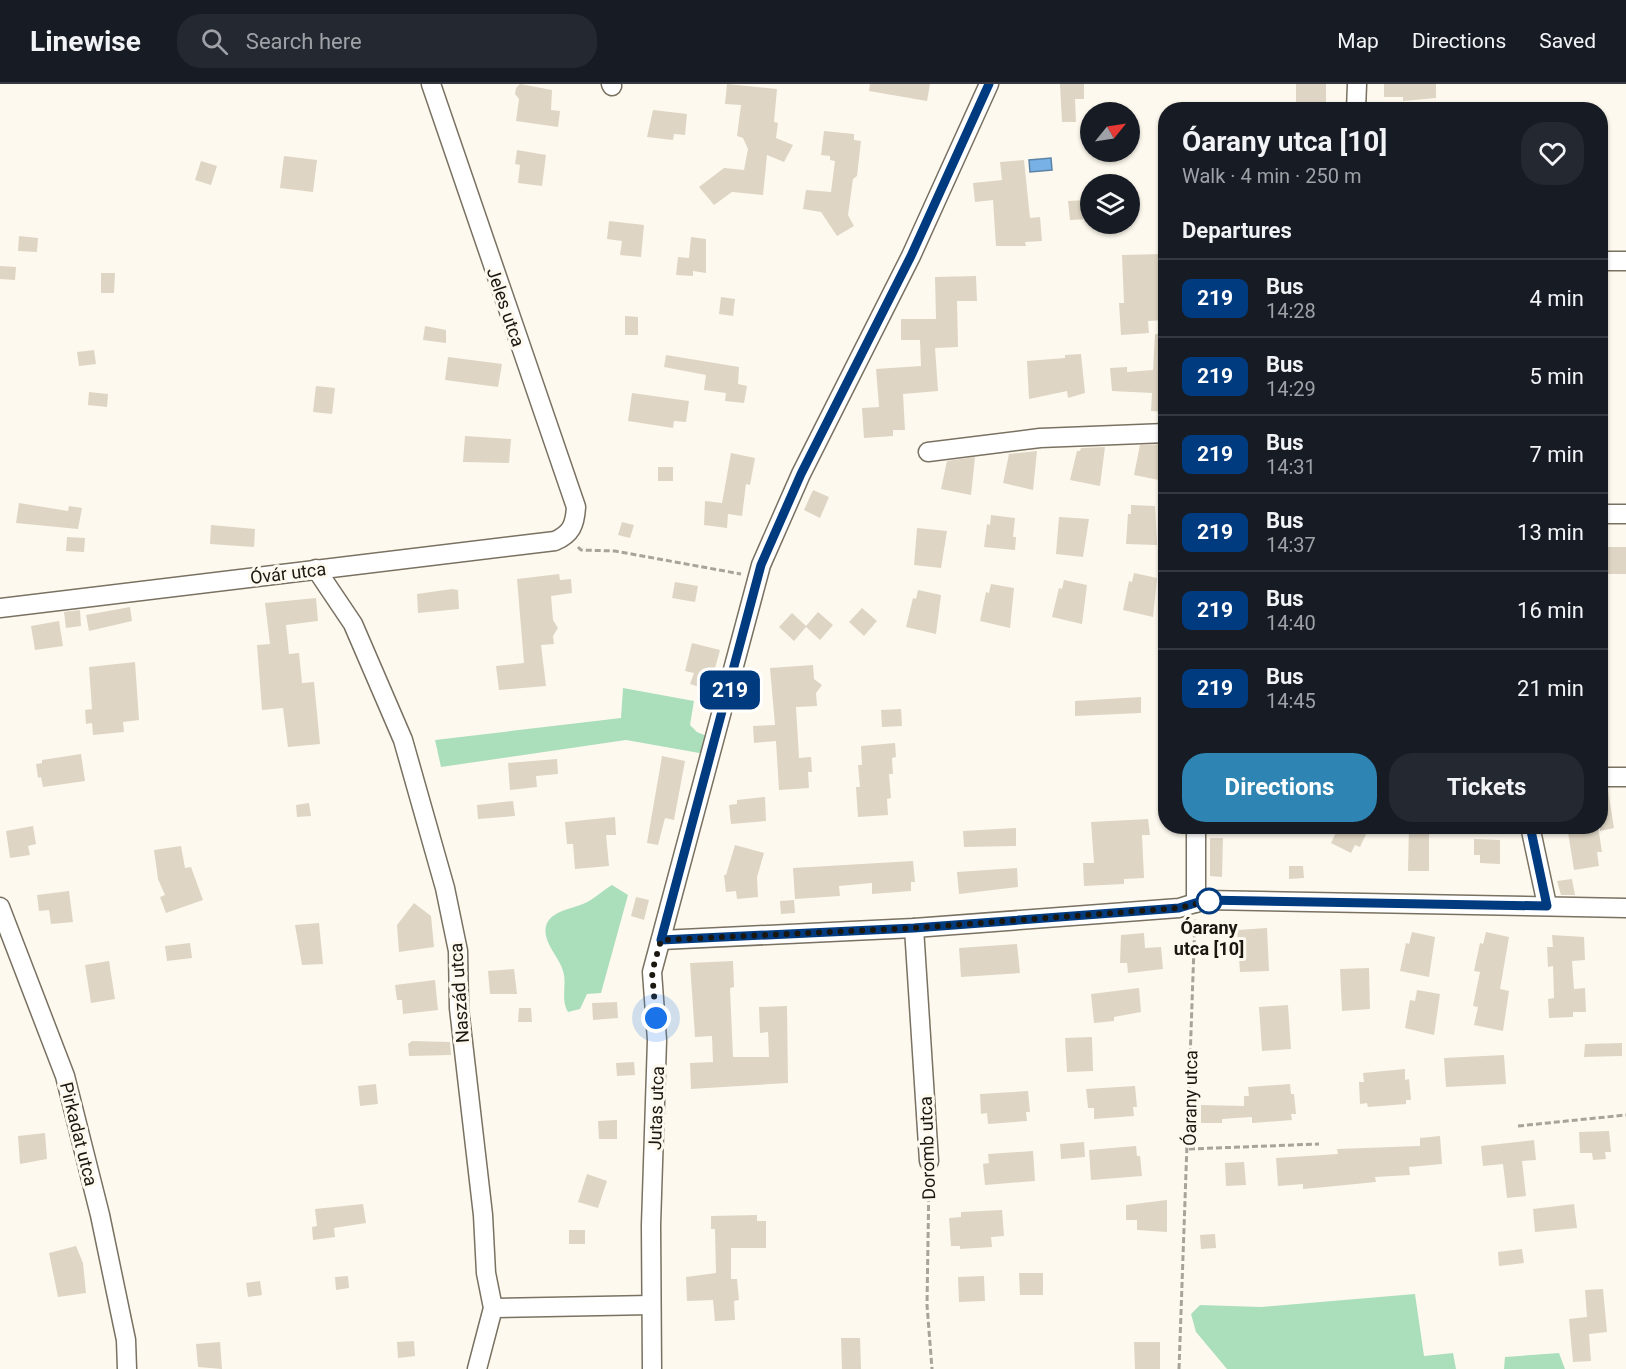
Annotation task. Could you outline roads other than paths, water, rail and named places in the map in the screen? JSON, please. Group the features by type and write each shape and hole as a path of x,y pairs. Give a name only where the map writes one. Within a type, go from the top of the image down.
{"street":[{"name":"Jeles utca","path":"431,84 576,507 569,532"},
{"name":"Jutas utca","path":"652,1369 651,1305 657,1040 652,972 758,577 801,474 911,256 989,84"},
{"path":"1356,102 1357,84"},
{"path":"1608,261 1626,261"},
{"path":"928,452 1040,438 1158,433"},
{"path":"1608,514 1626,514"},
{"name":"Óvár utca","path":"0,608 555,541 569,532"},
{"name":"Naszád utca","path":"316,569 353,624 381,684 403,740 445,888 458,951 459,1008 483,1215 486,1272 493,1308 477,1369"},
{"path":"1608,777 1626,777"},
{"path":"1196,834 1196,903"},
{"path":"1532,834 1547,906"},
{"path":"661,940 914,928 1179,908 1205,900 1626,908"},
{"name":"Pirkadat utca","path":"0,907 65,1076 100,1215 126,1340 127,1369"},
{"name":"Doromb utca","path":"914,928 929,1161"},
{"path":"493,1308 651,1305"}],"water":[{"path":"1051,158 1052,170 1030,172 1029,160"}],"place":[{"name":"Óarany utca [10]","path":"1209,901"}]}
